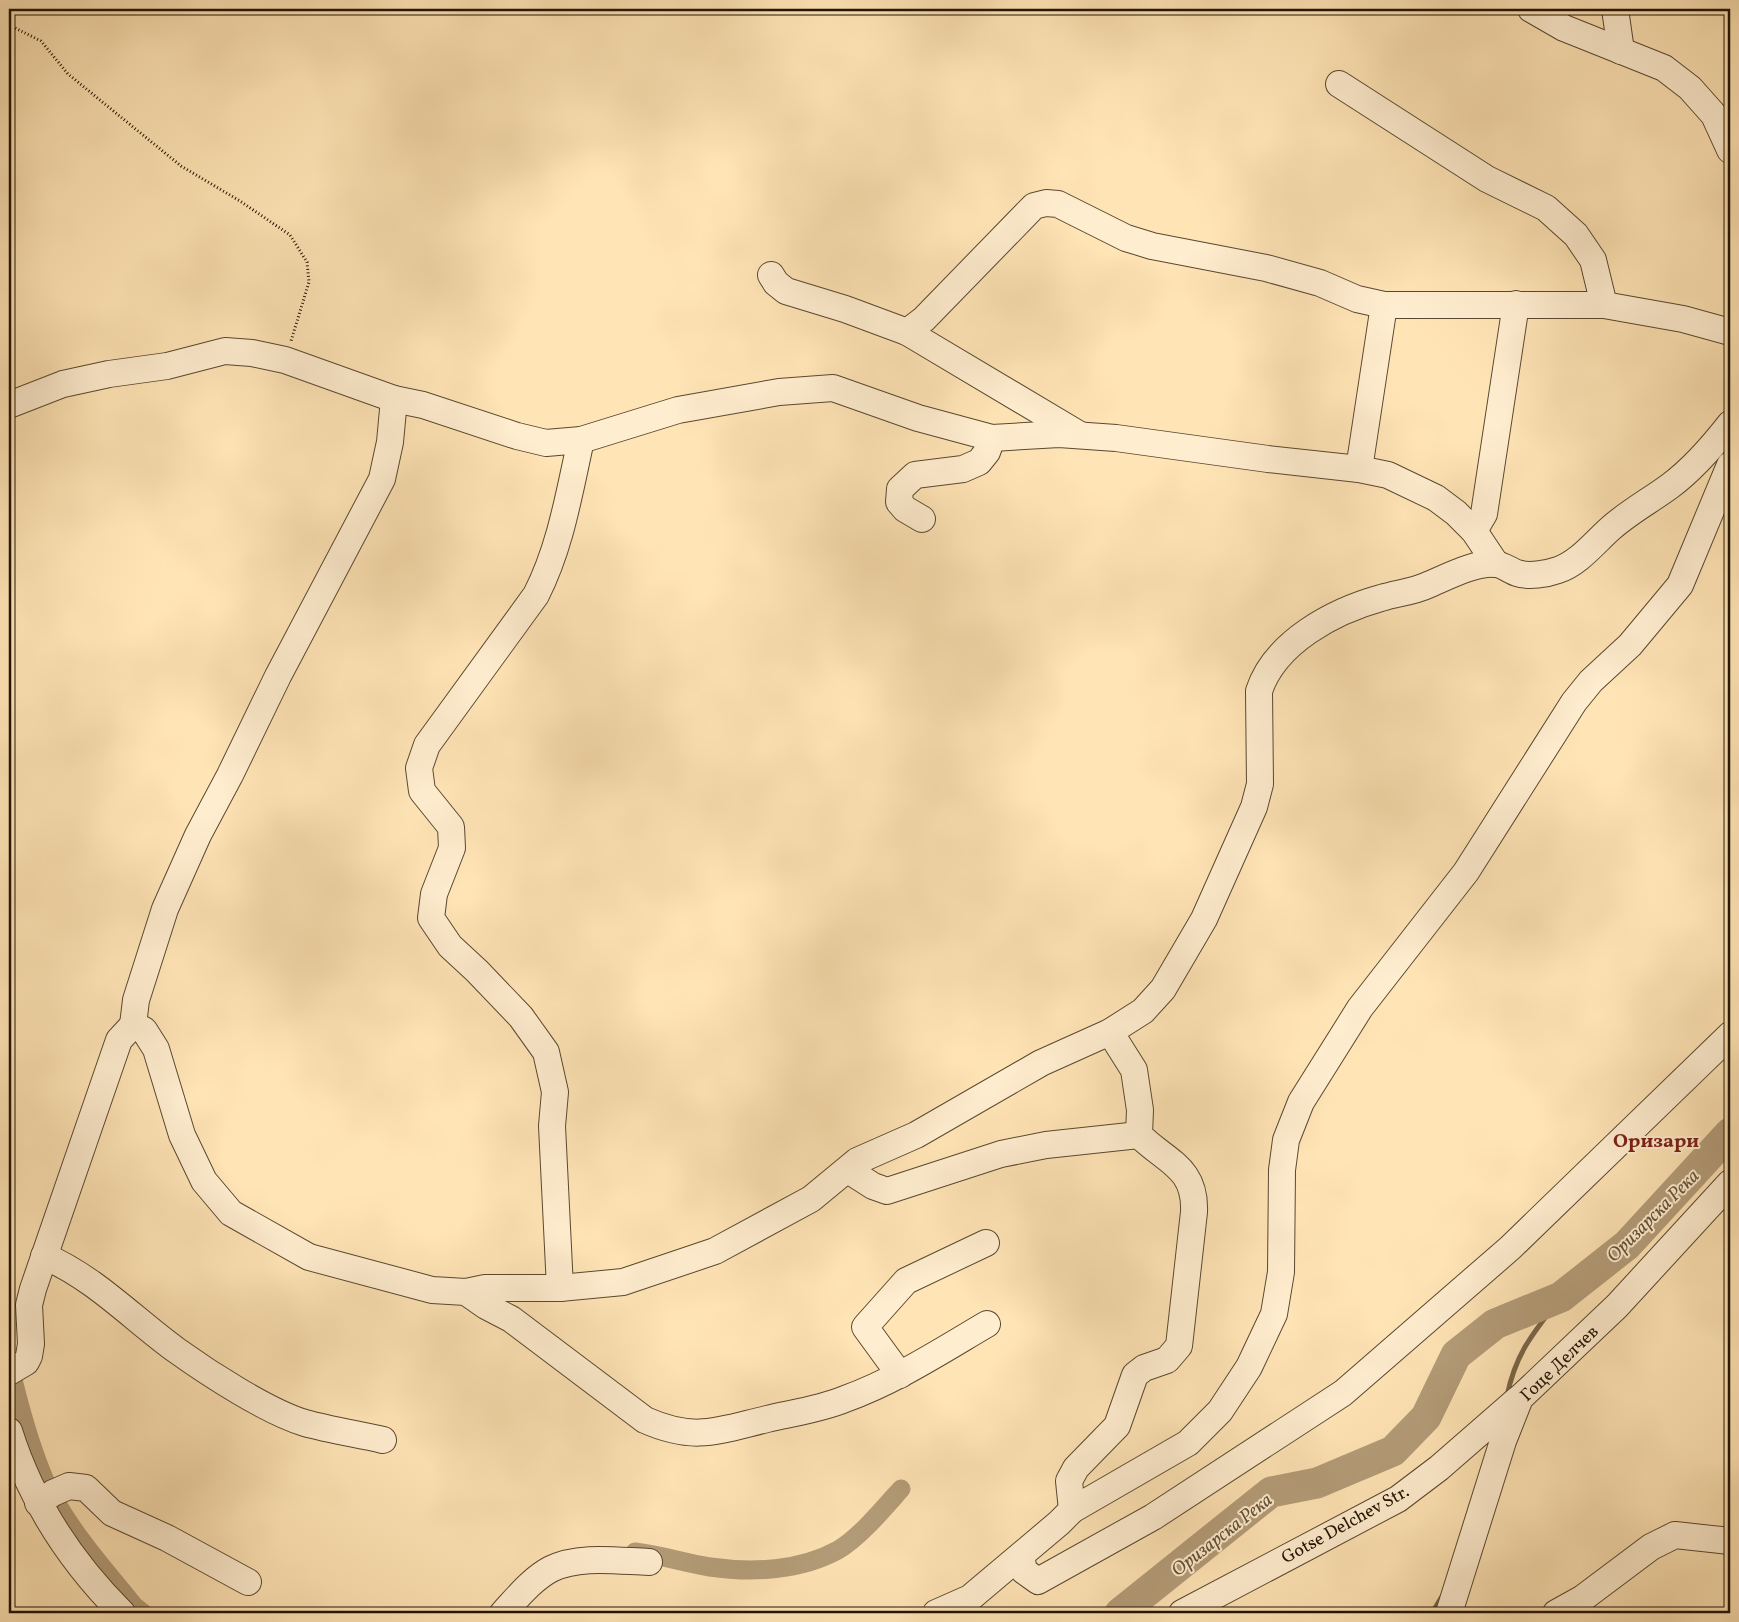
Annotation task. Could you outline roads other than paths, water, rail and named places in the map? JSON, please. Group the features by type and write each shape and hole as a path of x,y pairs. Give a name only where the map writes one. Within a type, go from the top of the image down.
{"street":[{"path":"1531,9 1564,28 1664,68 1690,88 1714,114 1730,150"},
{"path":"1615,9 1621,51"},
{"path":"1339,84 1487,179 1546,208 1576,235 1593,260 1604,305"},
{"path":"907,332 924,319 1034,206 1046,202 1058,204 1126,238 1152,246 1266,268 1320,283 1357,299 1384,305 1604,305 1683,319 1730,332"},
{"path":"771,275 776,283 786,291 845,309 907,332 1081,435"},
{"path":"1474,531 1484,514 1516,304"},
{"path":"1359,469 1384,305"},
{"path":"9,405 63,384 167,366 225,351 252,353 285,360 394,399 423,406 517,436 546,442 581,440 678,410 779,392 833,388 918,418 992,438 1081,435 1147,441 1268,459 1359,469 1388,475 1421,490 1456,513 1474,531 1496,564"},
{"path":"17,1367 31,1344 29,1305 44,1256 119,1040 133,1025 136,1000 165,909 198,835 230,775 278,676 382,479 390,442 394,399"},
{"path":"133,1025 144,1030 152,1042 182,1135 204,1181 231,1213 309,1257 432,1290 466,1292 485,1288 560,1288 623,1282 715,1251 811,1199 857,1161 916,1135 1041,1063 1110,1032 1144,1011 1162,989 1204,919 1254,807 1260,784 1258,691 1263,679 1276,661 1295,642 1313,628 1340,614 1381,598 1429,585 1444,577 1465,570 1496,564 1520,574 1543,574 1559,570 1574,561 1612,526 1672,485 1706,454 1730,424"},
{"path":"922,519 905,509 899,502 900,489 915,475 963,469 979,462 987,452 992,438"},
{"path":"560,1288 552,1126 554,1092 546,1052 521,1017 477,970 450,946 431,918 434,894 452,848 451,827 422,791 418,768 427,745 536,595 546,576 564,520 581,440"},
{"path":"936,1613 970,1598 1021,1556 1072,1510 1188,1443 1220,1411 1250,1367 1274,1314 1281,1272 1282,1170 1286,1140 1301,1102 1360,1008 1466,872 1574,702 1591,681 1630,645 1680,585 1730,465"},
{"path":"1110,1032 1134,1070 1140,1110 1139,1135"},
{"path":"1021,1556 1024,1571 1038,1581 1153,1517 1342,1393 1510,1248 1730,1035"},
{"path":"848,1170 873,1186 887,1191 1001,1154 1046,1145 1139,1135 1185,1174 1195,1196 1180,1342 1167,1360 1144,1368 1134,1375 1117,1426 1076,1468 1069,1481 1072,1510"},
{"name":"Гоце Делчев","path":"1449,1613 1503,1441 1520,1398 1574,1349 1617,1306 1730,1183"},
{"path":"900,1375 865,1327 906,1281 986,1243"},
{"path":"44,1256 69,1267 93,1282 176,1350 257,1400 304,1422 383,1440"},
{"path":"466,1292 486,1306 511,1319 645,1420 667,1430 692,1434 715,1432 844,1400 900,1375 987,1324"},
{"name":"Gotse Delchev Str.","path":"1182,1613 1398,1499 1438,1468 1520,1398"},
{"path":"9,1431 21,1468 38,1503 60,1539 84,1572 122,1613"},
{"path":"38,1503 53,1493 69,1486 86,1488 103,1507 112,1513 167,1538 248,1582"},
{"path":"1556,1613 1583,1598 1651,1547 1675,1535 1730,1541"},
{"path":"503,1613 536,1579 552,1568 585,1560 649,1562"}],"waterway":[{"name":"Оризарска Река","path":"1120,1613 1271,1492 1317,1483 1393,1451 1426,1417 1456,1355 1495,1324 1561,1297 1627,1245 1730,1133"},
{"path":"1507,1396 1515,1367 1527,1343 1561,1297"},
{"path":"9,1363 29,1438 39,1467 54,1498 86,1546 134,1606 143,1613"},
{"path":"635,1552 726,1569 759,1570 792,1566 823,1557 846,1545 871,1522 901,1489"},
{"path":"1432,1613 1441,1598"}],"district":[{"name":"Оризари","path":"1656,1140"}]}
